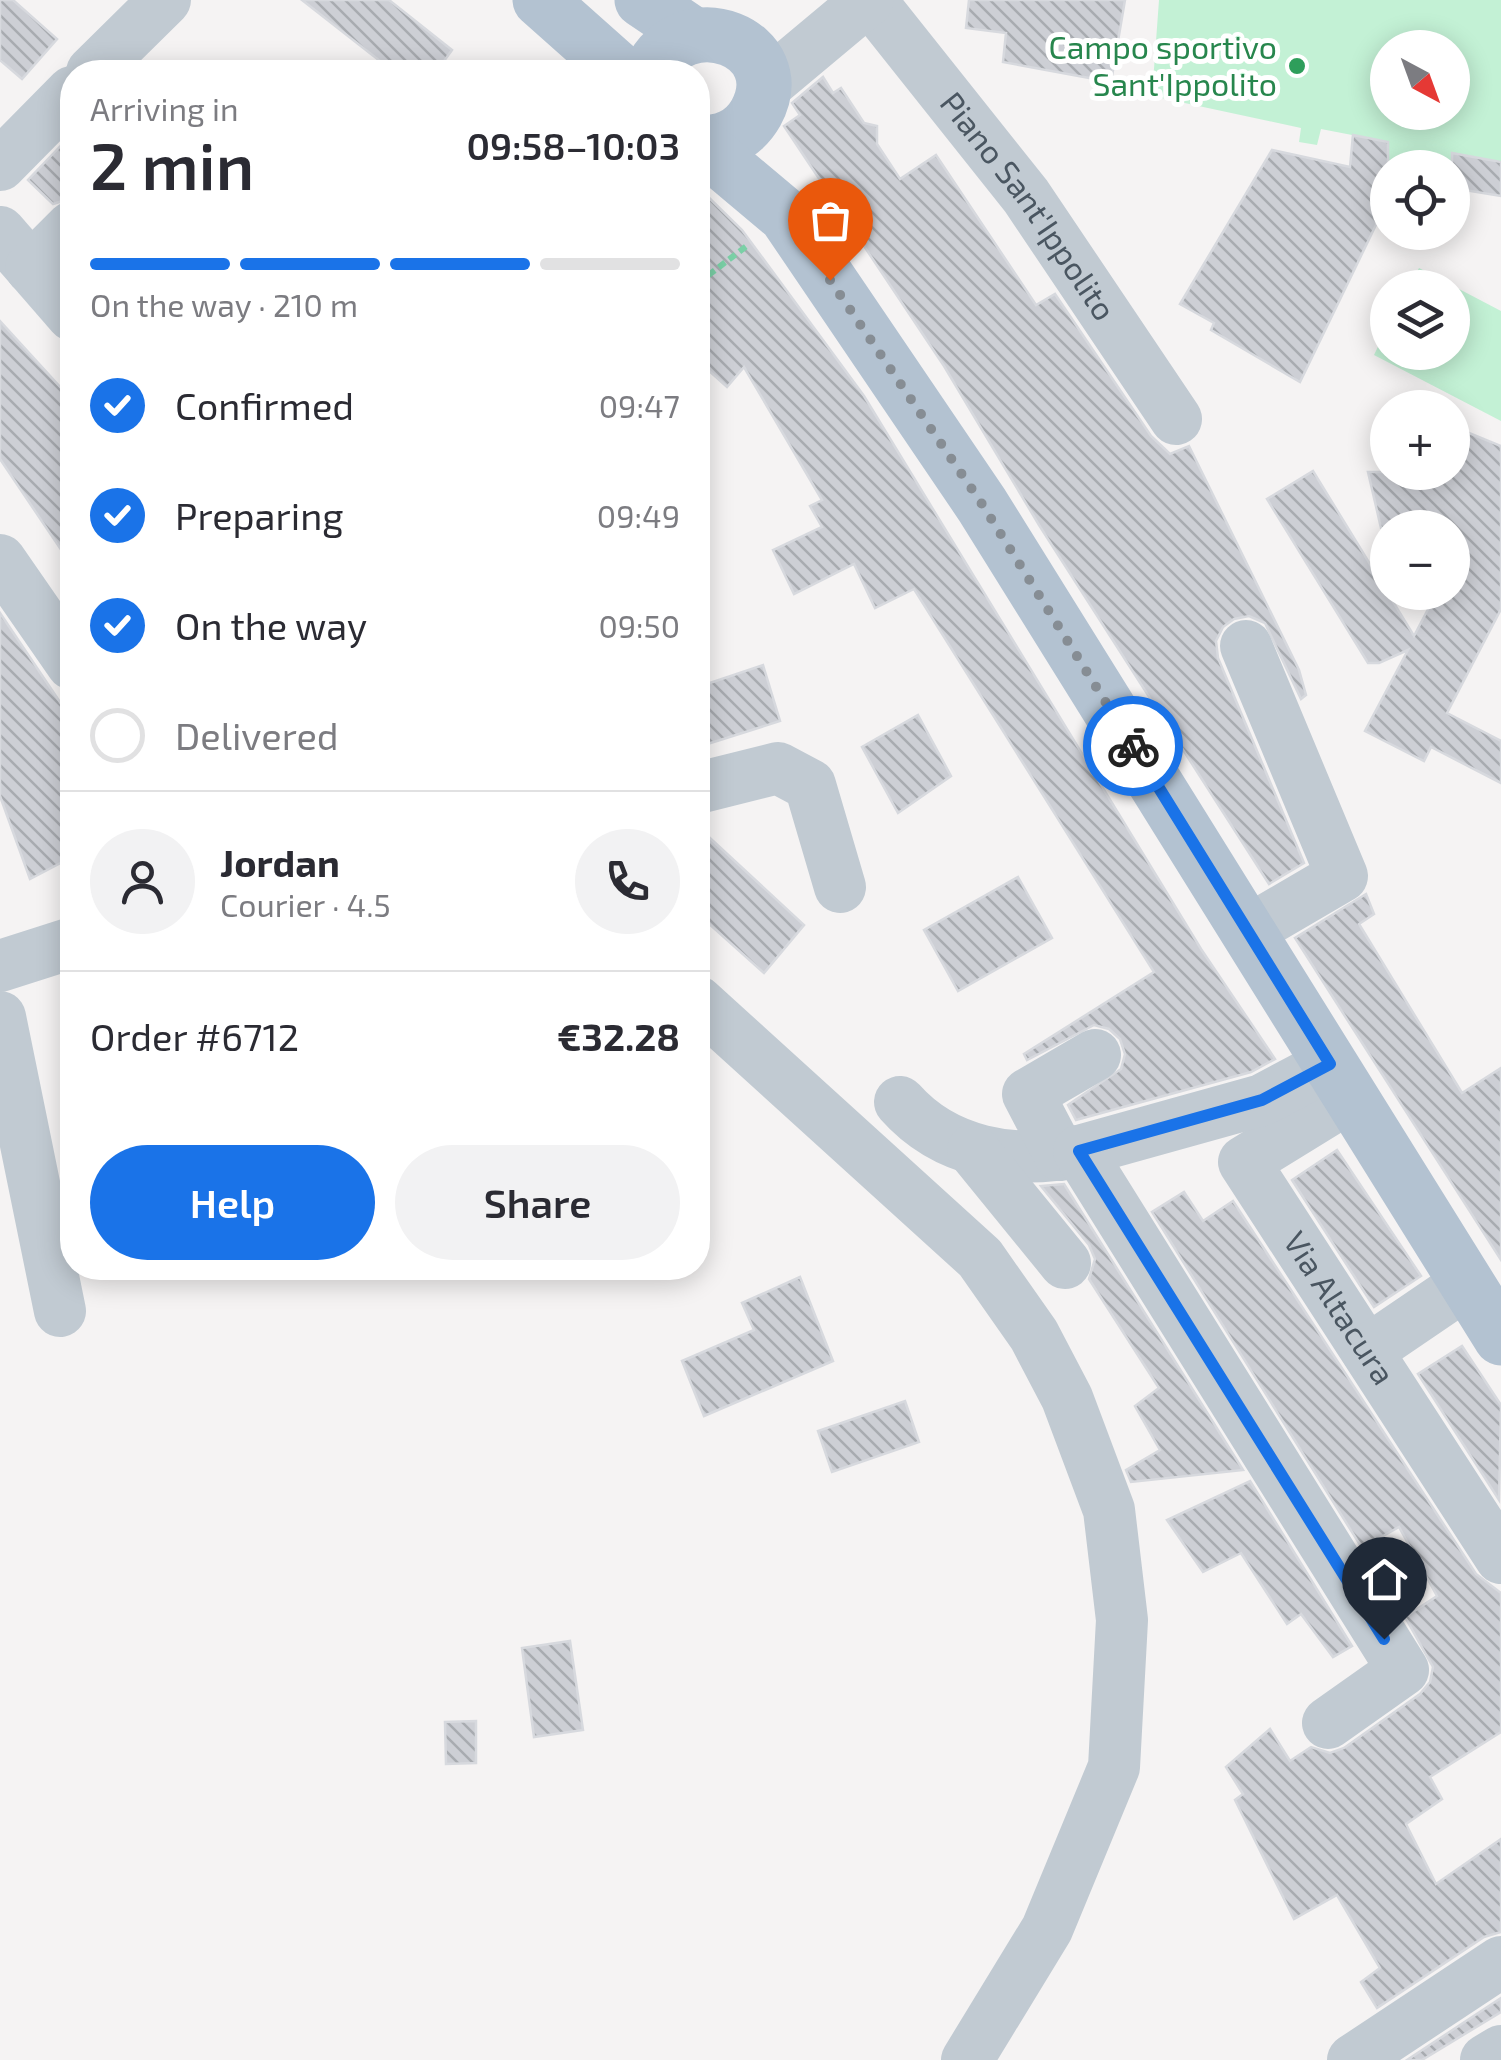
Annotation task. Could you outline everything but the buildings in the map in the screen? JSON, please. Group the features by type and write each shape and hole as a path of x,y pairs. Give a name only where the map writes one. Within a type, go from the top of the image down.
{"main road":[{"path":"540,0 608,60"},
{"path":"642,0 736,70 786,216 982,504 1501,1338"},
{"path":"655,60 658,54 687,60"},
{"path":"710,65 736,70"},
{"path":"710,141 737,135 736,70"},
{"path":"710,153 786,216"}],"street":[{"path":"116,60 165,0"},
{"name":"Piano Sant'Ippolito","path":"736,70 862,6 1026,196 1176,419"},
{"path":"0,165 60,104"},
{"path":"60,231 16,250 60,301"},
{"path":"0,560 60,647"},
{"path":"1246,646 1342,876 1248,931"},
{"path":"710,785 778,768 810,785 840,887"},
{"path":"0,966 60,947"},
{"path":"710,1013 980,1258 1034,1335 1067,1398 1109,1510 1122,1620 1114,1767 1047,1930 968,2060"},
{"path":"0,1017 60,1311"},
{"path":"1095,1055 1028,1094 1082,1166 1404,1670 1328,1723"},
{"path":"1082,1166 1262,1100 1341,1080"},
{"name":"Via Altacura","path":"1341,1080 1244,1162 1497,1544"},
{"path":"900,1102 921,1126 973,1150 1082,1166 1139,1199 1208,1302"},
{"path":"973,1150 1065,1263"},
{"path":"1367,1352 1467,1282"},
{"path":"1352,2059 1501,1962"},
{"path":"1486,2060 1501,2051"}],"path":[{"path":"710,274 786,216"}],"green space":[{"name":"Campo sportivo Sant'Ippolito","path":"1159,0 1501,0 1501,196 1470,191 1470,150 1370,150 1370,170 1350,170 1352,135 1321,129 1317,145 1299,142 1301,128 1152,96"},
{"path":"1470,295 1501,311 1501,421 1470,405 1470,390 1441,390 1403,370 1470,370"}],"way so far":[{"path":"830,280 982,504 1133,746"}],"place":[{"name":"Campo sportivo Sant'Ippolito","path":"1297,66"}],"route":[{"path":"1133,746 1330,1064 1262,1100 1079,1151 1192,1324 1384,1639"}]}
